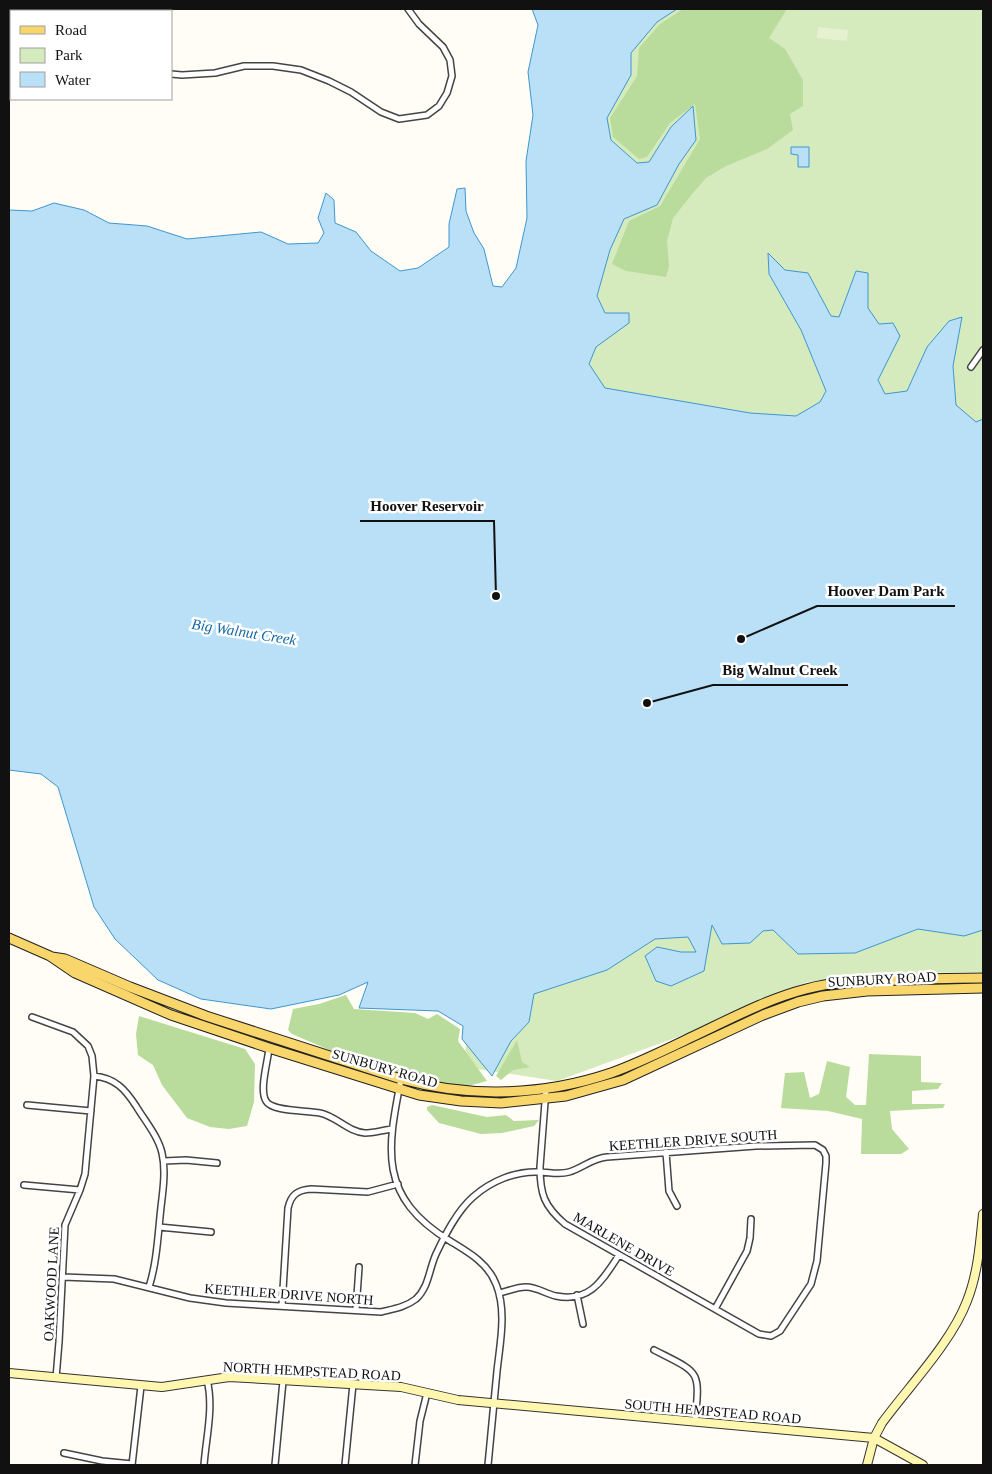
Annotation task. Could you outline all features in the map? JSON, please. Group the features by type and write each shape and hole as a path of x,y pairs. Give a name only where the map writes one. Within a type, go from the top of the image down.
{"main road":[{"name":"SUNBURY ROAD","path":"9,938 50,956 75,973 126,996 203,1026 419,1095 461,1101 501,1103 546,1099 566,1096 623,1080 763,1015 798,1002 823,996 867,990 983,988"},
{"name":"SUNBURY ROAD","path":"50,956 65,959 130,987 206,1016 402,1079 427,1086 454,1090 495,1092 546,1089 596,1078 625,1068 770,1000 806,989 837,982 860,980 983,978"},
{"path":"940,989 956,984 983,983"}],"street":[{"path":"172,74 215,73 244,66 289,68 301,70 329,81 351,92 381,112 399,119 427,115 440,106 448,93 452,76 450,60 444,47 419,24 408,9"},
{"path":"970,367 983,350"},
{"name":"OAKWOOD LANE","path":"32,1018 64,1028 81,1038 88,1046 92,1056 94,1076 85,1174 65,1225 56,1378"},
{"path":"269,1048 263,1093 270,1105 277,1108 322,1113 366,1133 392,1129"},
{"path":"94,1076 115,1081 127,1092 158,1141 164,1161 159,1227 149,1287"},
{"path":"402,1079 392,1129 391,1160 398,1184 415,1214 427,1225 471,1254 484,1265 496,1282 500,1293 502,1322 488,1465"},
{"name":"MARLENE DRIVE","path":"546,1089 540,1172 541,1188 549,1208 556,1216 565,1224 759,1334 771,1336"},
{"path":"27,1106 91,1112"},
{"name":"KEETHLER DRIVE SOUTH","path":"445,1238 463,1208 481,1190 506,1176 528,1172 569,1172 598,1158 756,1146 815,1145 823,1150 826,1156 817,1261 811,1284 780,1331 771,1336"},
{"path":"666,1152 669,1191 676,1206"},
{"path":"164,1161 186,1160 217,1163"},
{"path":"282,1306 288,1208 294,1194 302,1189 368,1192 398,1184"},
{"path":"24,1185 80,1190"},
{"path":"867,1465 874,1438 882,1423 949,1336 960,1317 973,1284 981,1252 983,1214"},
{"path":"716,1309 747,1251 751,1219"},
{"path":"159,1227 211,1232"},
{"name":"KEETHLER DRIVE NORTH","path":"63,1277 114,1279 199,1299 226,1303 381,1312 406,1306 417,1298 425,1286 436,1254 445,1238"},
{"path":"500,1293 526,1287 556,1296 577,1295 596,1287 619,1255"},
{"path":"356,1310 359,1266"},
{"path":"577,1295 583,1324"},
{"path":"654,1350 687,1367 696,1376 698,1389 695,1422"},
{"name":"NORTH HEMPSTEAD ROAD","path":"9,1373 141,1386 172,1386 229,1378 353,1384 401,1387 451,1400 494,1403"},
{"path":"204,1465 209,1405 207,1380"},
{"path":"274,1465 283,1380"},
{"path":"345,1465 353,1384"},
{"path":"64,1453 132,1465 141,1386"},
{"path":"415,1465 420,1421 427,1393"},
{"name":"SOUTH HEMPSTEAD ROAD","path":"494,1403 874,1438 923,1465"}],"green space":[{"path":"591,9 983,9 983,972 871,974 807,982 694,1031 557,1081 464,1067 527,305"},
{"path":"683,9 787,9 769,38 785,49 803,80 803,106 790,114 793,130 767,149 726,166 706,178 693,193 673,218 667,241 669,266 666,277 626,271 612,264 629,221 660,206 700,139 695,104 670,123 647,157 639,159 613,137 610,118 637,76 639,48 660,24"},
{"path":"818,27 848,30 847,41 817,38"},
{"path":"346,995 354,1009 415,1013 428,1019 437,1014 460,1029 458,1041 487,1081 464,1087 413,1077 334,1052 292,1034 288,1030 293,1009 319,1004"},
{"path":"139,1016 245,1049 255,1064 254,1102 247,1126 229,1129 210,1127 187,1118 162,1085 153,1065 138,1055 136,1034"},
{"path":"517,1040 522,1062 530,1067 513,1070 501,1080 496,1076"},
{"path":"869,1054 921,1056 921,1082 942,1083 938,1089 912,1091 912,1104 945,1104 943,1108 890,1111 892,1129 909,1149 901,1154 861,1154 862,1119 828,1111 781,1108 785,1073 804,1072 810,1098 819,1094 827,1061 850,1067 846,1097 855,1105 866,1105"},
{"path":"432,1105 487,1117 506,1115 514,1121 539,1120 534,1126 502,1133 481,1134 439,1123 427,1110 427,1107"}],"water":[{"path":"532,9 677,9 657,22 631,53 631,75 607,118 611,140 637,163 649,162 671,127 693,106 696,140 679,164 657,205 624,219 610,250 597,296 605,313 629,313 629,323 596,347 589,364 605,388 750,413 796,416 820,402 826,391 801,330 769,274 768,253 785,270 808,273 831,316 839,317 856,271 868,273 868,308 879,324 893,323 900,336 878,380 885,394 907,391 927,347 949,321 962,317 953,366 956,405 976,422 983,419 983,930 964,936 918,929 855,953 798,954 773,930 763,931 750,943 722,944 712,925 704,971 671,986 656,981 645,956 657,947 681,952 696,952 688,937 655,939 607,970 534,994 529,1022 511,1041 492,1076 462,1039 463,1026 438,1011 359,1008 368,982 339,995 271,1009 201,999 158,980 115,939 94,907 58,787 41,774 9,770 9,210 32,211 54,203 84,210 109,223 147,226 187,239 261,232 288,244 318,243 324,233 318,218 326,193 334,200 335,223 356,232 371,251 400,271 418,268 449,247 449,224 457,189 465,188 466,211 474,233 484,249 493,286 502,287 516,268 527,218 526,161 533,115 528,72 538,25"},
{"path":"791,147 809,147 809,167 798,167 798,155 791,154"}],"place":[{"name":"Hoover Reservoir","path":"496,596"},
{"name":"Hoover Dam Park","path":"741,639"},
{"name":"Big Walnut Creek","path":"647,703"}]}
